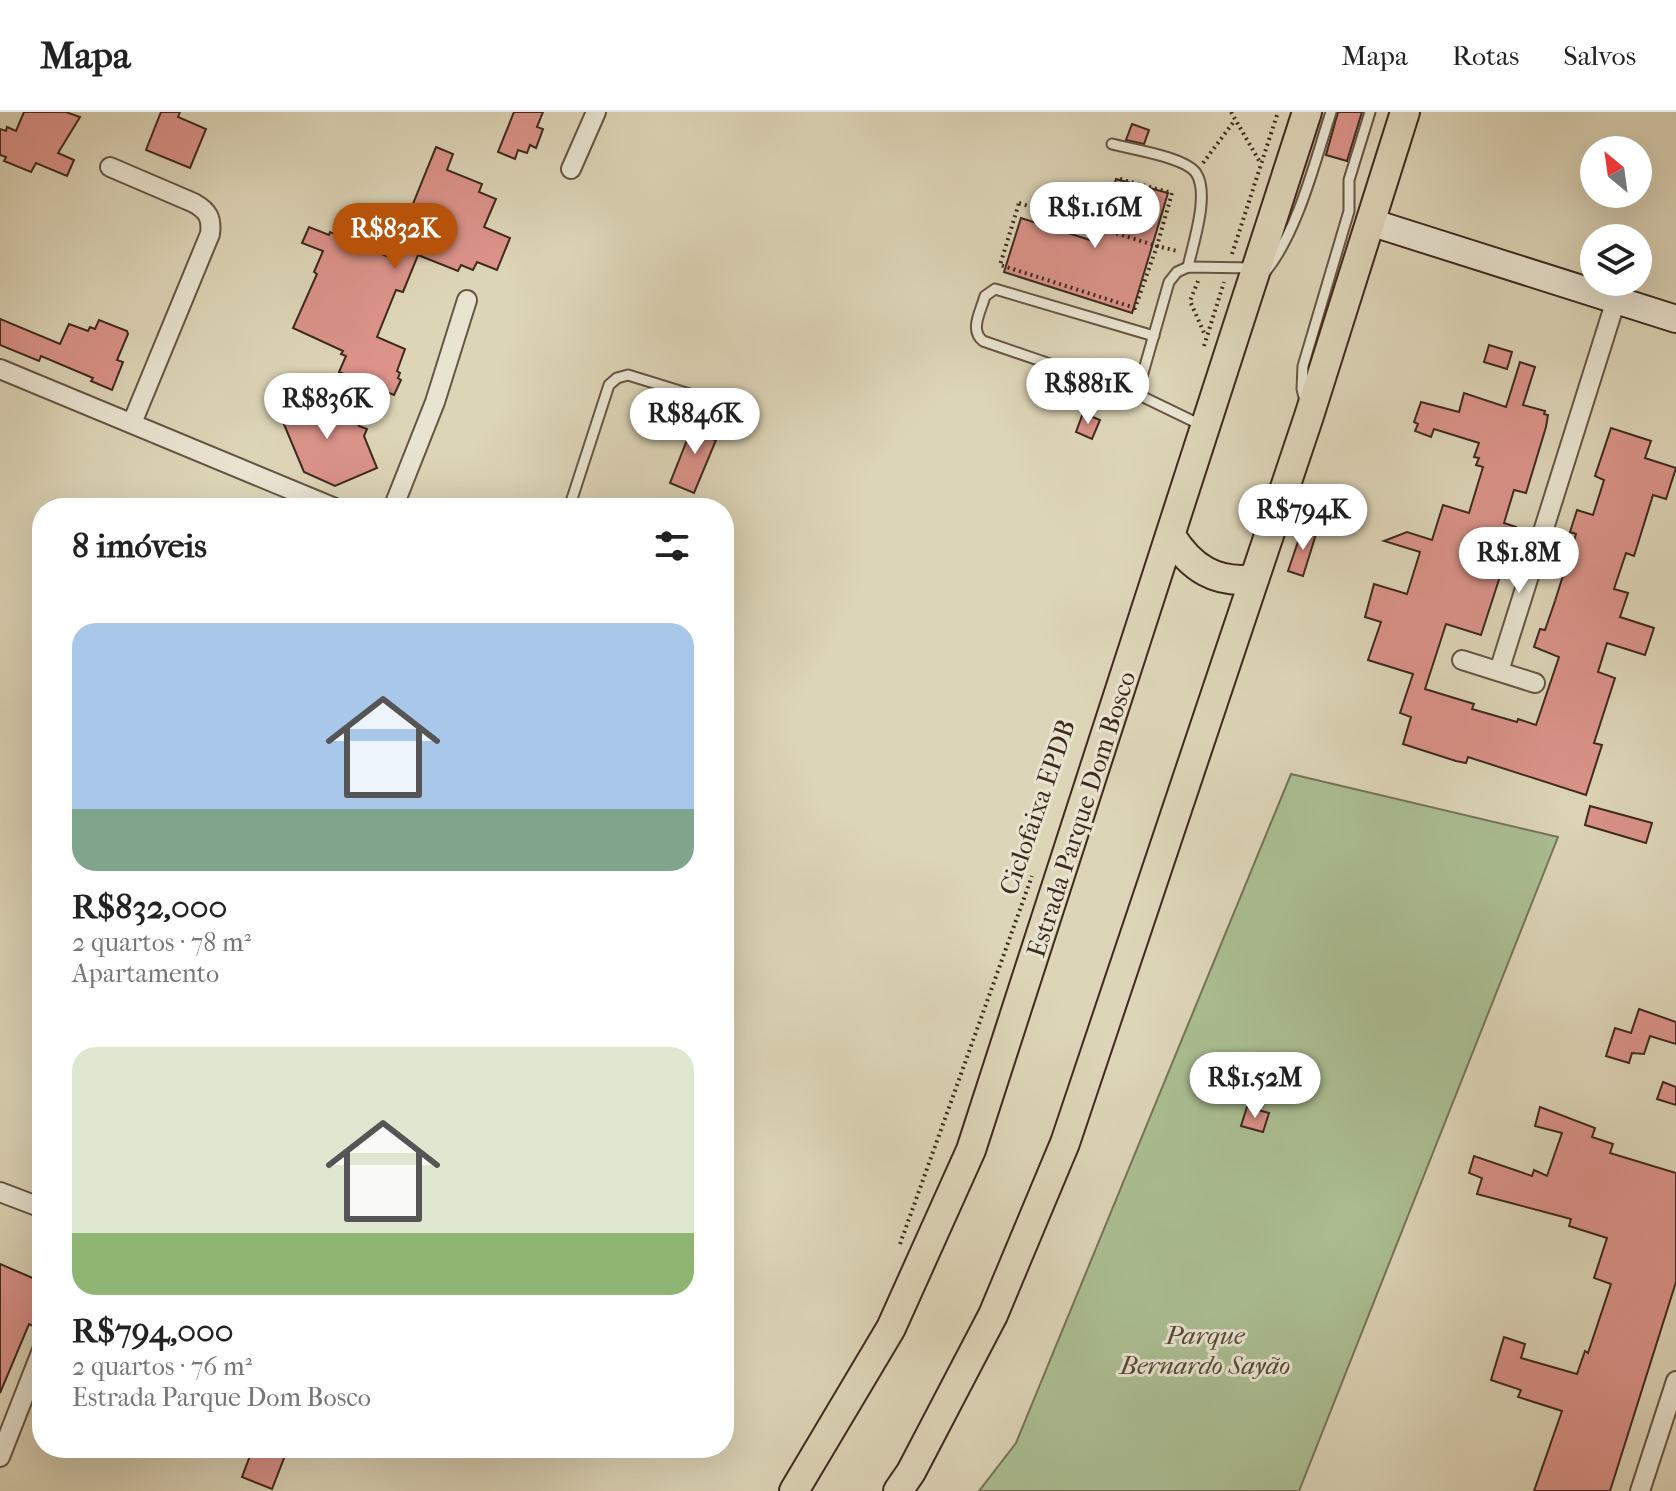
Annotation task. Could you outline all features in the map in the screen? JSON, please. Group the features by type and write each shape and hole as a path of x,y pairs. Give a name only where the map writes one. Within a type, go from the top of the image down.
{"main road":[{"name":"Estrada Parque Dom Bosco","path":"794,1491 891,1328 971,1150 1307,112"},
{"path":"898,1491 911,1472 993,1315 1065,1143 1309,416 1405,112"},
{"path":"1171,536 1182,553 1215,576 1233,582 1254,579"}],"street":[{"path":"571,169 596,112"},
{"path":"110,167 205,209 211,224 210,234 132,423"},
{"path":"1370,222 1676,319"},
{"path":"397,498 435,402 467,300"},
{"path":"1499,671 1616,300"},
{"path":"0,369 311,498"},
{"path":"1462,660 1535,683"},
{"path":"0,1192 32,1204"},
{"path":"0,1457 32,1375"},
{"path":"1640,1491 1676,1381"}],"lane":[{"path":"1137,394 1169,282 1177,272 1188,267 1228,268 1255,278 1274,261 1303,199 1331,112"},
{"path":"1309,416 1302,389 1303,366 1349,211 1349,180 1370,112"},
{"path":"1112,144 1183,163 1196,173 1201,189 1200,208 1188,267"},
{"path":"1154,336 995,289 985,296 975,331 983,341 1137,394 1206,428"},
{"path":"572,498 609,385 617,378 628,375 709,400"}],"path":[{"path":"1231,112 1281,192"},
{"path":"1202,351 1278,112"},
{"path":"1196,173 1235,120"},
{"path":"1120,179 1172,193 1157,246 1135,308 1000,265 1019,203 1157,246 1190,255"},
{"name":"Ciclofaixa EPDB","path":"898,1250 1036,865"}],"green space":[{"name":"Parque Bernardo Sayão","path":"1291,774 1558,837 1299,1491 979,1491 1016,1443"}],"building":[{"path":"24,112 66,112 80,117 58,153 74,160 67,176 36,163 31,172 4,161 6,157 0,155 0,129 6,131 7,127 16,131"},
{"path":"161,112 180,112 178,117 206,129 190,168 146,150"},
{"path":"514,112 543,112 537,127 543,129 536,148 530,145 527,153 518,150 515,159 498,152"},
{"path":"1338,112 1362,112 1347,161 1326,155"},
{"path":"1132,124 1149,130 1144,144 1126,140"},
{"path":"436,147 453,154 447,170 482,184 479,192 496,199 484,227 510,238 497,270 477,262 473,270 461,265 458,271 418,255 403,292 396,290 377,337 405,349 397,371 401,380 394,395 339,372 346,356 341,354 343,351 293,328 317,274 314,272 323,251 302,243 309,227 329,235 330,232 391,258"},
{"path":"1116,179 1168,193 1132,313 1004,272 1021,218 1093,241 1107,192 1112,194"},
{"path":"0,319 60,344 69,324 88,331 90,327 95,329 99,320 127,331 117,360 123,362 112,390 91,381 93,378 41,356 39,361 0,345"},
{"path":"1489,345 1512,352 1507,369 1484,362"},
{"path":"1520,362 1535,367 1523,405 1545,411 1544,414 1548,415 1546,427 1526,493 1514,490 1504,523 1516,527 1481,635 1446,624 1425,689 1474,704 1472,709 1536,725 1559,657 1534,647 1540,629 1545,630 1555,601 1576,534 1570,532 1577,510 1593,515 1604,480 1595,476 1611,428 1651,441 1645,458 1676,468 1666,499 1653,495 1634,556 1626,553 1614,589 1628,593 1620,617 1654,628 1645,655 1607,643 1598,672 1615,678 1594,743 1602,745 1586,795 1468,757 1466,763 1456,761 1403,744 1411,717 1400,713 1413,674 1368,660 1381,622 1365,617 1374,584 1407,594 1420,552 1384,541 1407,532 1432,540 1443,505 1469,513 1483,467 1476,465 1479,458 1474,457 1479,443 1434,429 1431,437 1415,431 1418,424 1414,422 1421,402 1459,412 1464,393 1506,407"},
{"path":"295,392 334,407 337,414 348,410 359,426 367,429 364,436 377,468 335,486 304,472 283,422"},
{"path":"1083,413 1100,420 1092,439 1076,432"},
{"path":"702,416 718,423 711,439 716,440 694,493 670,483 691,430 696,432"},
{"path":"1303,527 1317,531 1303,576 1288,571"},
{"path":"1590,806 1652,823 1646,843 1585,825"},
{"path":"1639,1009 1676,1022 1676,1044 1650,1036 1644,1054 1632,1053 1629,1063 1606,1056 1615,1028 1631,1033"},
{"path":"1663,1082 1676,1087 1676,1105 1657,1099"},
{"path":"1247,1107 1269,1113 1263,1132 1241,1126"},
{"path":"1540,1107 1595,1128 1592,1137 1613,1144 1610,1153 1676,1173 1676,1282 1610,1491 1534,1491 1562,1411 1518,1397 1521,1390 1491,1380 1504,1337 1525,1344 1521,1358 1577,1374 1585,1351 1588,1353 1611,1284 1594,1278 1607,1238 1569,1226 1571,1219 1477,1194 1482,1178 1469,1173 1474,1156 1532,1176 1534,1170 1547,1176 1562,1133 1535,1126"},
{"path":"0,1264 32,1278 32,1325 29,1324 0,1393"},
{"path":"249,1458 284,1458 272,1489 242,1477"}]}
